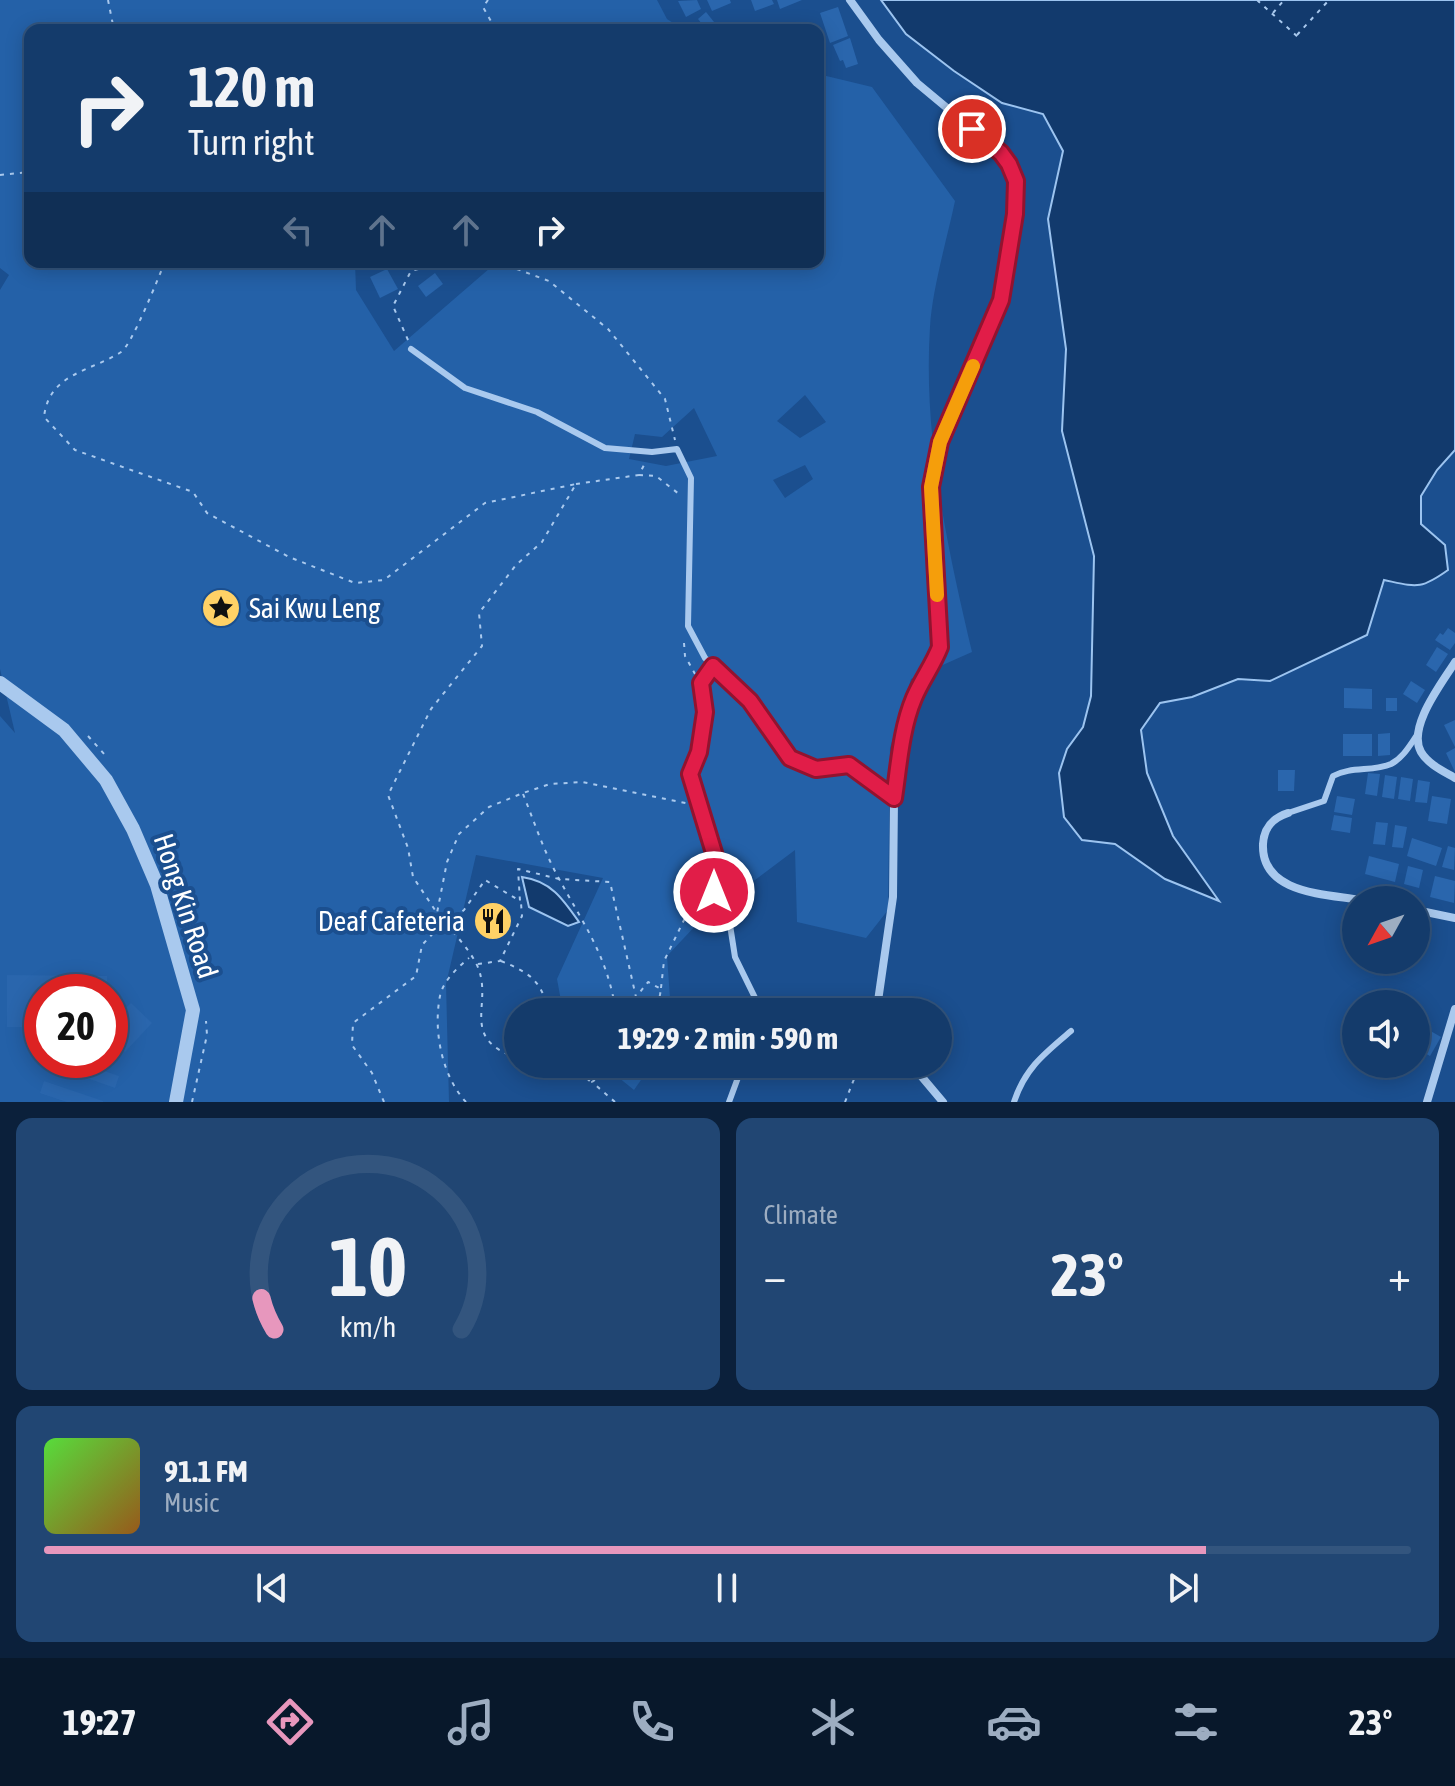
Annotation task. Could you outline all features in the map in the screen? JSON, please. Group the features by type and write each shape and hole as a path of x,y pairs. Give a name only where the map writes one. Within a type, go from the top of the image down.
{"street":[{"path":"850,0 879,40 917,83 1001,153 1016,181 1015,214 1001,300 940,442 931,487 940,647 909,713 894,798 893,897 878,998"},
{"path":"1455,662 1421,720 1417,735 1419,750 1429,761 1455,778"},
{"name":"Hong Kin Road","path":"0,683 64,730 106,780 133,829 157,885 193,1010 176,1102"},
{"path":"1288,813 1272,821 1264,837 1263,849 1271,871 1289,886 1342,896"},
{"path":"1430,913 1455,918"},
{"path":"1427,1102 1455,1009"},
{"path":"923,1078 943,1102"}],"lane":[{"path":"411,349 465,388 537,412 605,448 652,452 677,449 691,478 688,626 705,658 750,701 790,758 816,769 849,765 894,798"},
{"path":"713,666 701,683 705,712 699,752 690,774 718,866 714,892 730,925 735,957 755,998"},
{"path":"1288,813 1324,801 1333,776 1341,771 1390,764 1403,755 1417,735"},
{"path":"1014,1102 1020,1082 1036,1062 1071,1031"},
{"path":"729,1102 738,1078"}],"path":[{"path":"108,0 113,24"},
{"path":"488,0 483,7 493,24"},
{"path":"1257,0 1297,37 1329,0"},
{"path":"1272,14 1284,0"},
{"path":"0,175 24,173"},
{"path":"162,268 125,350 57,385 46,403 44,417 75,450 193,492 207,513 289,557 355,583 384,580 485,503 576,484 639,475 652,452"},
{"path":"411,349 393,306 411,271 422,268"},
{"path":"514,268 549,281 608,329 665,399 677,449"},
{"path":"504,1052 493,1047 482,1030 480,1013 483,998 477,964 413,877 408,848 388,795 431,709 482,646 479,613 516,565 542,542 576,484"},
{"path":"437,913 447,862 459,834 489,807 523,793 550,784 582,782 699,806"},
{"path":"523,793 543,847 589,927 612,982 614,998"},
{"path":"500,961 522,916 518,869 559,879 610,882 636,997 648,982 661,989"},
{"path":"384,1102 372,1073 352,1045 353,1023 416,976 422,945 464,910 485,880 520,901"},
{"path":"659,998 664,961 685,918 722,910"},
{"path":"466,1102 454,1089 439,1049 440,995 455,969 471,957"},
{"path":"477,964 500,961 529,973 546,998"},
{"path":"192,1102 207,1035"},
{"path":"587,1078 615,1102"},
{"path":"592,1082 597,1078"},
{"path":"845,1102 854,1078"}],"shaded area":[{"path":"0,0 657,0 667,19 675,24 24,24 24,268 355,268 356,290 394,351 490,268 824,268 824,75 872,87 955,201 931,313 930,409 939,491 972,652 911,679 890,748 888,910 866,938 797,922 795,850 698,923 667,956 670,998 560,998 557,979 603,878 476,855 446,984 449,1102 0,1102 0,716 15,733 0,669 0,290 9,275 0,268","holes":["805,395 826,422 800,438 777,421","694,408 717,456 666,466 629,459 635,434 662,437","805,465 813,479 785,498 773,480"]},
{"path":"881,0 1455,0 1455,450 1437,470 1421,496 1421,524 1445,545 1448,570 1418,585 1384,580 1367,635 1270,681 1238,679 1192,697 1160,703 1141,730 1147,773 1173,836 1219,901 1165,879 1115,844 1082,840 1064,817 1059,773 1067,749 1083,727 1091,696 1094,556 1062,431 1066,349 1048,219 1063,151 1043,114 1002,103 954,71 906,34"},
{"path":"522,877 549,887 579,922 568,926 529,907"},
{"path":"619,1078 642,1078 634,1090"}],"building":[{"path":"697,0 701,9 686,17 678,1"},
{"path":"707,0 730,0 731,3 712,11"},
{"path":"751,0 772,0 774,4 755,11"},
{"path":"777,0 802,0 780,9"},
{"path":"838,7 848,36 830,43 820,13"},
{"path":"706,12 714,22 702,24 698,19"},
{"path":"850,38 858,64 846,68 833,45"},
{"path":"387,269 398,289 380,298 370,277"},
{"path":"435,273 443,284 426,297 418,286"},
{"path":"1448,628 1455,633 1455,643 1450,650 1435,640"},
{"path":"1437,647 1448,654 1436,672 1426,665"},
{"path":"1411,681 1425,690 1417,703 1403,694"},
{"path":"1344,688 1372,689 1372,709 1344,708"},
{"path":"1386,698 1397,698 1397,711 1386,711"},
{"path":"1455,720 1455,747 1444,725"},
{"path":"1390,733 1390,755 1378,756 1378,734"},
{"path":"1343,734 1372,734 1372,756 1343,756"},
{"path":"1455,748 1455,772 1446,753"},
{"path":"1278,770 1295,770 1294,791 1278,791"},
{"path":"1368,773 1380,774 1377,796 1365,794"},
{"path":"1385,775 1397,777 1394,799 1382,797"},
{"path":"1401,777 1413,779 1410,801 1398,799"},
{"path":"1418,780 1430,782 1427,803 1415,802"},
{"path":"1337,796 1355,799 1352,815 1334,812"},
{"path":"1432,796 1451,799 1447,824 1428,821"},
{"path":"1334,815 1352,818 1350,833 1331,830"},
{"path":"1376,822 1388,823 1385,845 1373,844"},
{"path":"1395,825 1407,827 1403,848 1392,847"},
{"path":"1412,838 1442,848 1436,866 1407,856"},
{"path":"1448,846 1455,848 1454,870 1442,867"},
{"path":"1369,856 1399,864 1395,882 1365,874"},
{"path":"1408,866 1423,870 1419,886 1404,884"},
{"path":"1435,876 1455,881 1454,903 1430,897"},
{"path":"7,975 24,975 24,1027 7,1027"},
{"path":"131,1003 152,1023 128,1049 128,1006"},
{"path":"1430,1031 1441,1037 1430,1056"},
{"path":"87,1078 118,1078 115,1088"},
{"path":"44,1081 103,1102 67,1102 40,1093"}],"slow traffic":[{"path":"937,595 931,487 940,442 973,366"}],"place":[{"name":"Sai Kwu Leng","path":"221,608"},
{"name":"Deaf Cafeteria","path":"493,921"}],"route":[{"path":"714,892 718,866 690,774 699,752 705,712 701,683 713,666 750,701 790,758 816,769 849,765 894,798 909,713 940,647 931,487 940,442 1001,300 1015,214 1016,181 1009,164 1001,153 972,129"}]}
